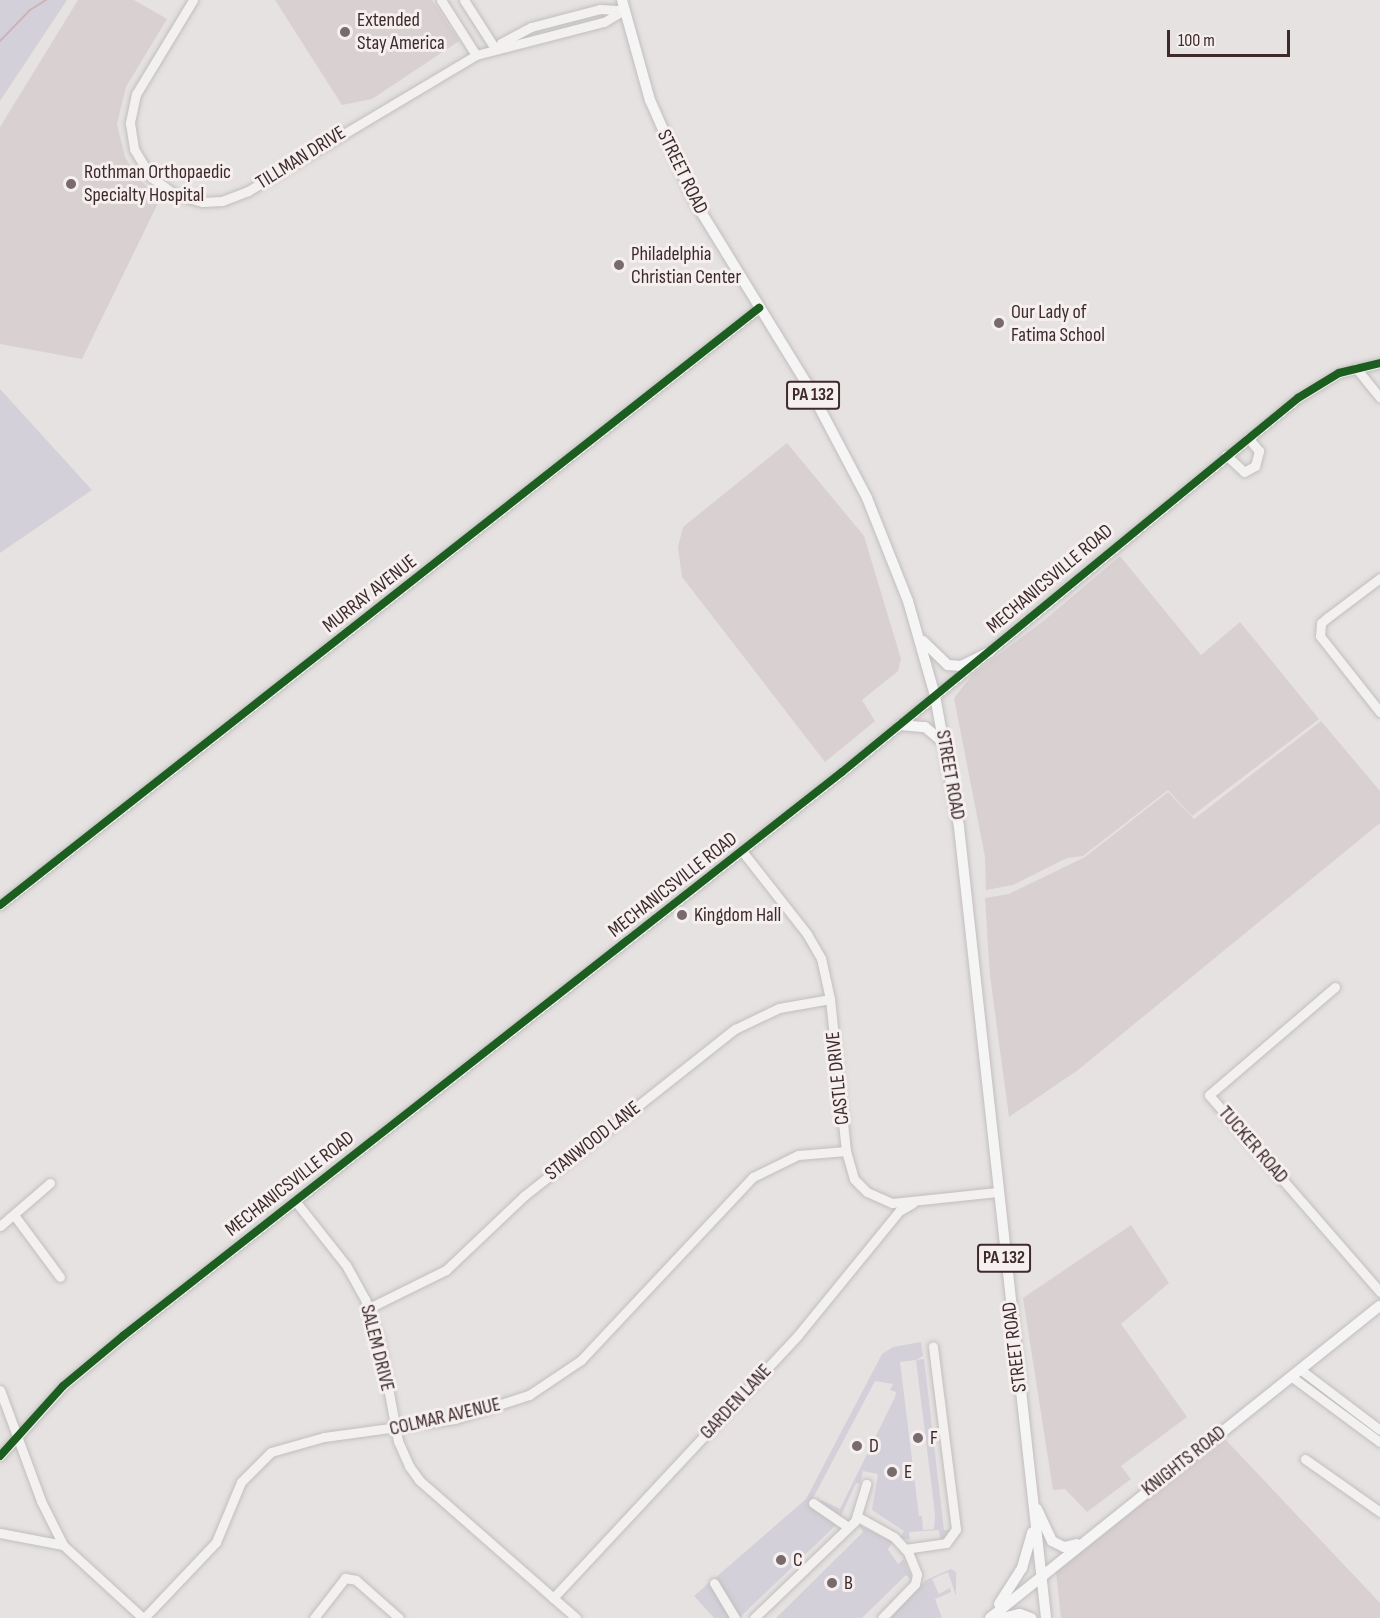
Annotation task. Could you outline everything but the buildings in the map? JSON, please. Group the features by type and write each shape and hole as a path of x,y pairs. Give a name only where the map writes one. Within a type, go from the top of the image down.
{"main road":[{"name":"STREET ROAD","path":"623,5 647,91 674,159 706,222 850,461 890,552 918,633 935,696 946,745 959,827 997,1192 1046,1618"},
{"path":"918,633 935,656 948,665 961,666 990,652"},
{"path":"900,724 925,727 946,745"},
{"name":"KNIGHTS ROAD","path":"989,1618 1380,1306"},
{"path":"1032,1497 1052,1541 1064,1547 1085,1540"},
{"path":"989,1618 1022,1568 1030,1545 1034,1510"},
{"path":"1002,1618 1020,1614 1031,1618"}],"street":[{"name":"TILLMAN DRIVE","path":"194,0 136,94 130,123 134,149 151,177 174,194 202,202 222,201 248,191 476,55 531,27 623,5"},
{"path":"441,0 476,55"},
{"path":"464,0 494,47"},
{"name":"MURRAY AVENUE","path":"0,905 759,308"},
{"name":"MECHANICSVILLE ROAD","path":"0,1456 75,1375 742,851 990,652 1226,455 1316,385 1356,368 1380,363"},
{"path":"1356,368 1380,398"},
{"path":"1226,455 1244,472 1255,466 1259,451 1248,438"},
{"path":"1380,578 1321,623 1320,636 1321,642 1380,712"},
{"name":"CASTLE DRIVE","path":"742,851 814,943 827,978 849,1170 867,1191 892,1203 913,1203 997,1192"},
{"name":"TUCKER ROAD","path":"1335,987 1209,1095 1380,1293"},
{"name":"STANWOOD LANE","path":"369,1308 446,1270 524,1196 735,1029 779,1008 830,999"},
{"name":"COLMAR AVENUE","path":"143,1618 216,1542 241,1482 257,1463 279,1448 304,1441 395,1430 483,1412 541,1388 581,1360 753,1178 798,1155 846,1150"},
{"path":"0,1226 50,1183"},
{"name":"SALEM DRIVE","path":"296,1202 346,1266 369,1308 380,1344 395,1430 401,1451 419,1480 576,1618"},
{"name":"GARDEN LANE","path":"553,1598 798,1335 899,1211 913,1203"},
{"path":"14,1215 60,1276"},
{"path":"905,1549 946,1543 956,1529 933,1346"},
{"path":"1297,1374 1380,1430"},
{"path":"1297,1374 1380,1442"},
{"path":"0,1390 41,1501 63,1545 143,1618"},
{"path":"1305,1459 1380,1512"},
{"path":"754,1618 858,1517 866,1484"},
{"path":"813,1503 848,1527"},
{"path":"858,1517 885,1530 905,1549 917,1574 915,1584 882,1618"},
{"path":"0,1533 63,1545"},
{"path":"314,1618 345,1578 356,1580 399,1618"},
{"path":"714,1583 735,1618"}],"shaded area":[{"path":"0,0 67,0 0,101"},
{"name":"Rothman Orthopaedic Specialty Hospital","path":"78,0 134,0 167,19 126,87 117,124 125,157 137,177 160,199 82,359 0,344 0,127"},
{"path":"275,0 432,0 459,41 372,99 342,105"},
{"path":"0,389 92,490 0,553"},
{"path":"787,443 864,536 901,659 898,671 862,700 875,721 825,762 682,577 678,547 683,527"},
{"path":"1120,556 1201,655 1240,622 1319,719 1192,816 1168,790 1083,856 1067,858 1013,885 986,890 985,857 954,698 974,673 1046,619"},
{"path":"1321,721 1380,791 1380,823 1078,1070 1009,1117 990,976 985,898 1009,894 1085,857 1168,792 1194,819"},
{"path":"1131,1225 1169,1283 1121,1324 1187,1417 1121,1466 1131,1479 1087,1512 1065,1489 1053,1490 1023,1298"},
{"path":"921,1342 923,1356 916,1360 924,1359 944,1530 951,1530 945,1538 940,1538 939,1530 909,1532 910,1540 900,1538 904,1531 872,1510 878,1474 863,1471 860,1484 856,1483 840,1518 817,1503 821,1500 840,1509 895,1397 896,1392 890,1390 893,1384 875,1381 811,1502 837,1524 739,1618 715,1578 806,1499 882,1354 893,1347","holes":["916,1360 935,1514 934,1529 923,1530 922,1516 919,1516 900,1362"]},
{"path":"1224,1438 1380,1603 1380,1618 1061,1618 1056,1572"},
{"path":"859,1525 893,1542 888,1549 898,1564 904,1559 912,1580 906,1575 862,1618 776,1618 863,1532"},
{"path":"951,1569 956,1572 956,1596 948,1572 932,1579 939,1594 950,1588 951,1592 935,1599 942,1618 887,1618 926,1580"},
{"path":"711,1581 733,1618 714,1618 694,1596"}],"waterway":[{"path":"0,41 30,10 46,0"}],"cycle path":[{"path":"0,905 759,308"},
{"path":"0,1456 63,1386 123,1336 842,772 1298,398 1339,373 1380,363"}],"place":[{"name":"Extended Stay America","path":"345,32"},
{"name":"Rothman Orthopaedic Specialty Hospital","path":"71,184"},
{"name":"Philadelphia Christian Center","path":"619,265"},
{"name":"Our Lady of Fatima School","path":"999,323"},
{"name":"Kingdom Hall","path":"682,915"},
{"name":"F","path":"918,1438"},
{"name":"D","path":"857,1446"},
{"name":"E","path":"892,1472"},
{"name":"C","path":"781,1560"},
{"name":"B","path":"832,1583"}]}
